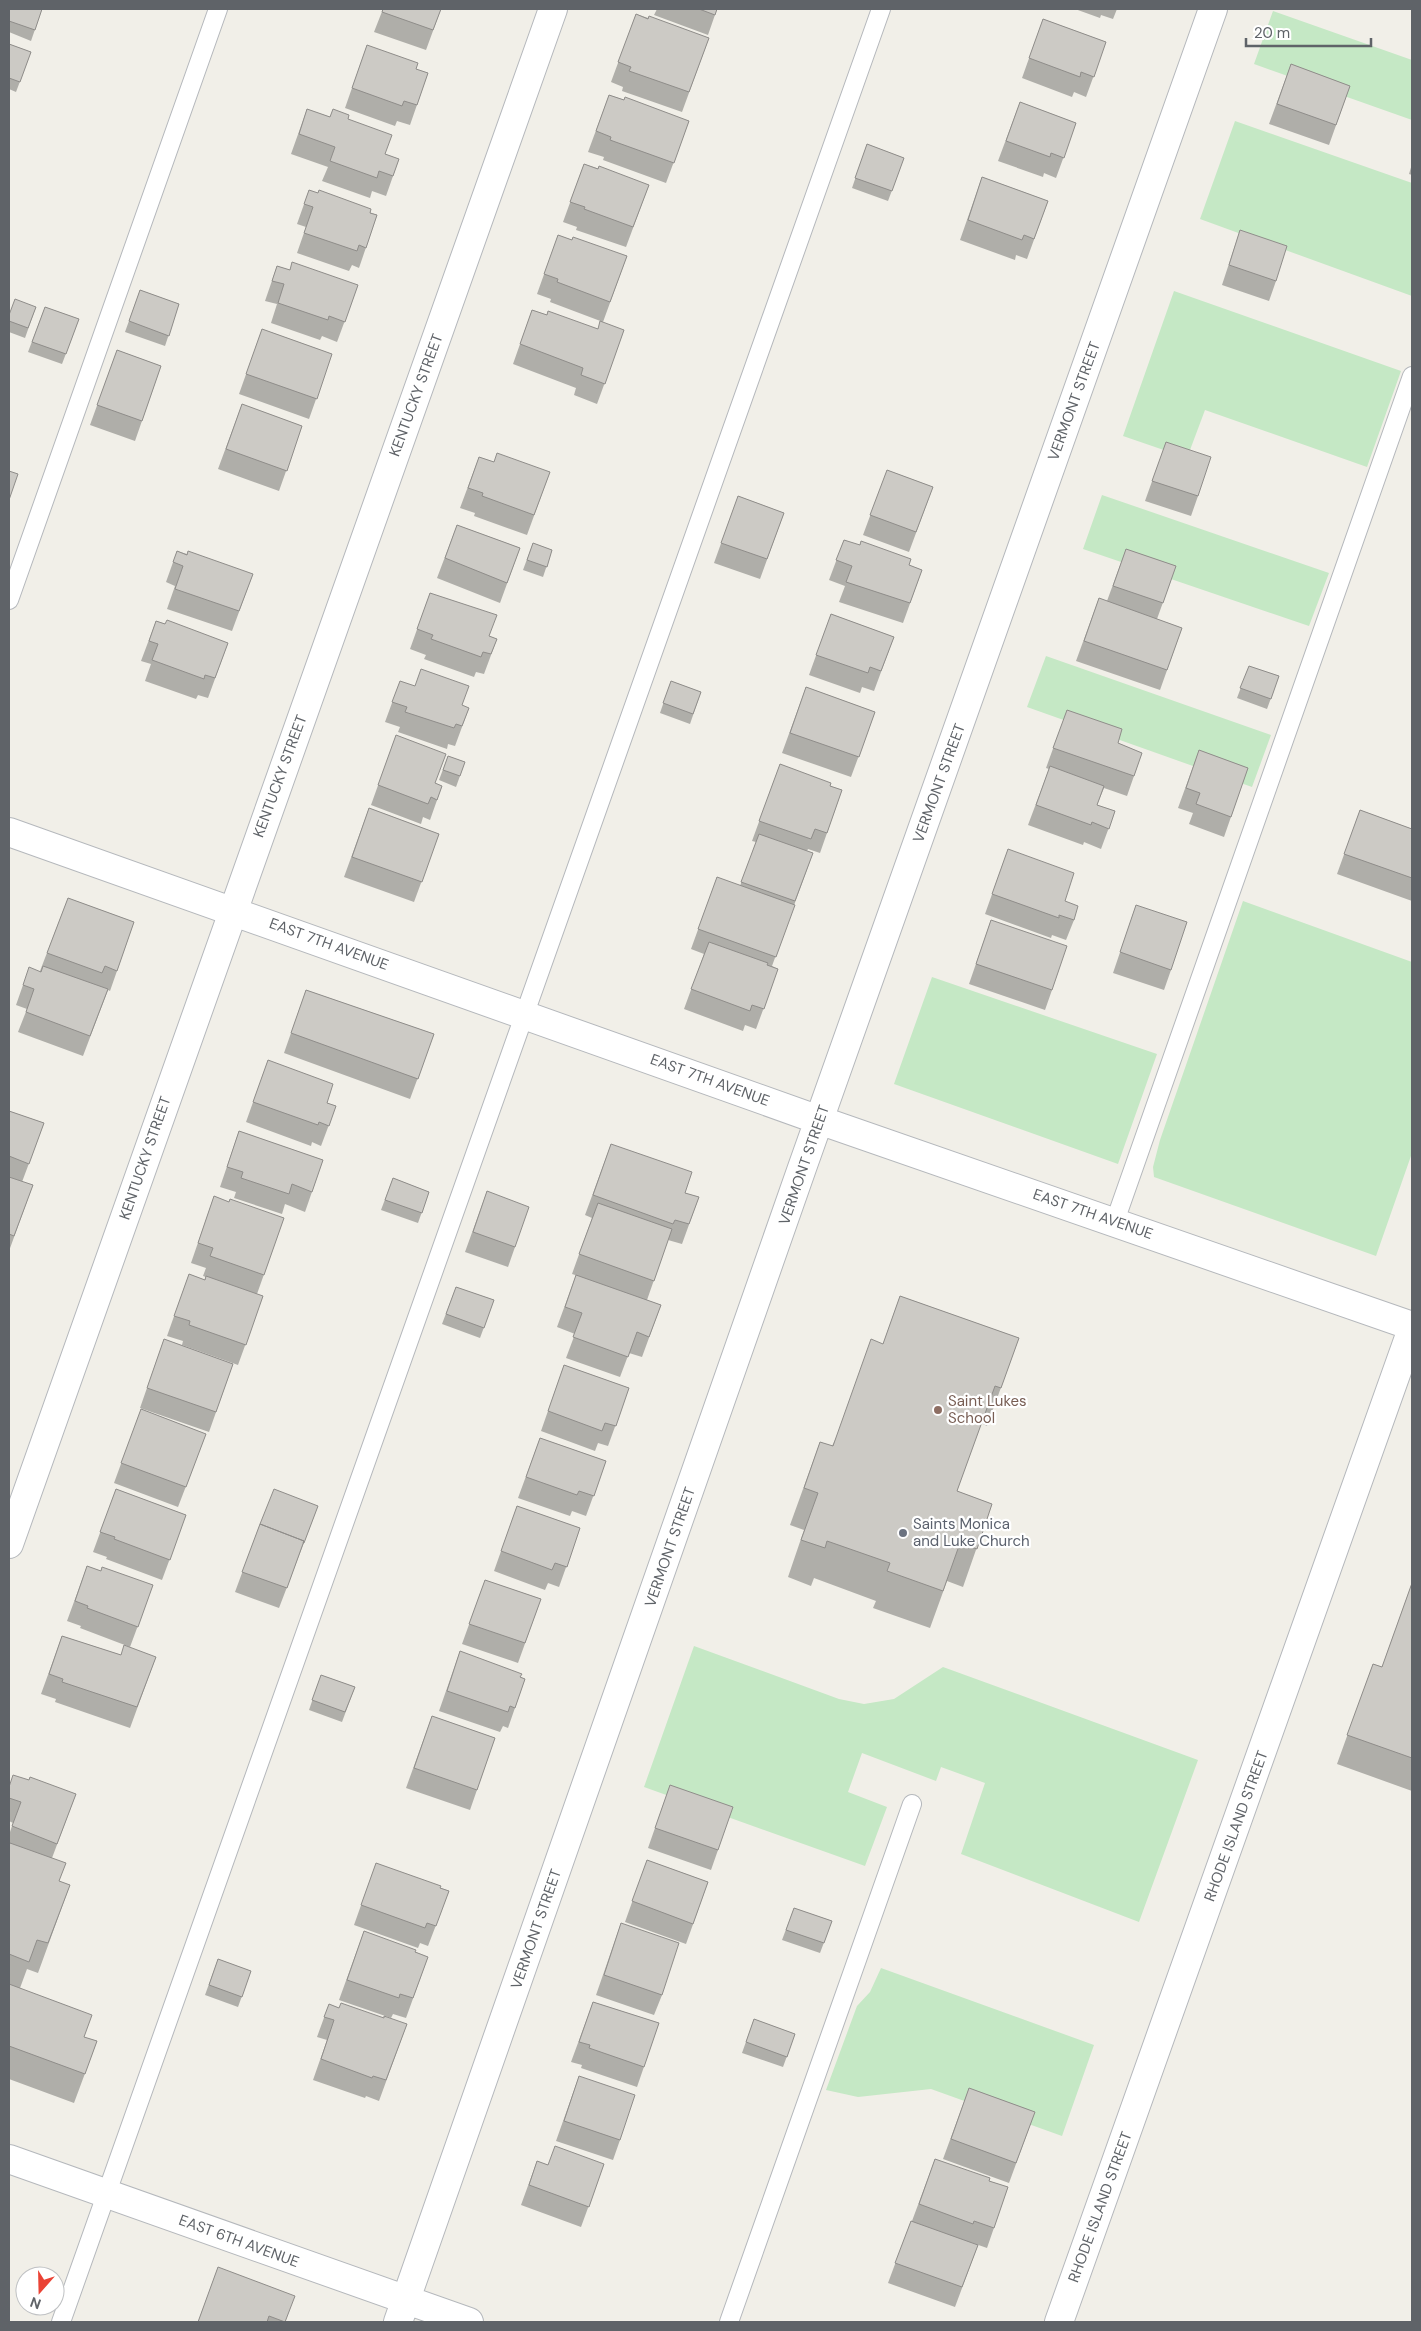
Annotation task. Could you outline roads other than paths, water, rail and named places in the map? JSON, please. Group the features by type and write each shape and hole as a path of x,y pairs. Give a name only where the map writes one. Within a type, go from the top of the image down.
{"street":[{"name":"KENTUCKY STREET","path":"9,1544 553,9"},
{"name":"VERMONT STREET","path":"402,2311 820,1120 1213,9"},
{"name":"EAST 7TH AVENUE","path":"9,832 820,1120 1115,1221 1412,1328"},
{"name":"RHODE ISLAND STREET","path":"1059,2322 1412,1328"},
{"name":"EAST 6TH AVENUE","path":"9,2159 107,2194 402,2311 469,2322"}],"lane":[{"path":"9,600 218,9"},
{"path":"61,2322 881,9"},
{"path":"1115,1221 1412,376"},
{"path":"729,2322 912,1804"}],"place":[{"name":"Saint Lukes School","path":"938,1410"},
{"name":"Saints Monica and Luke Church","path":"903,1533"}]}
